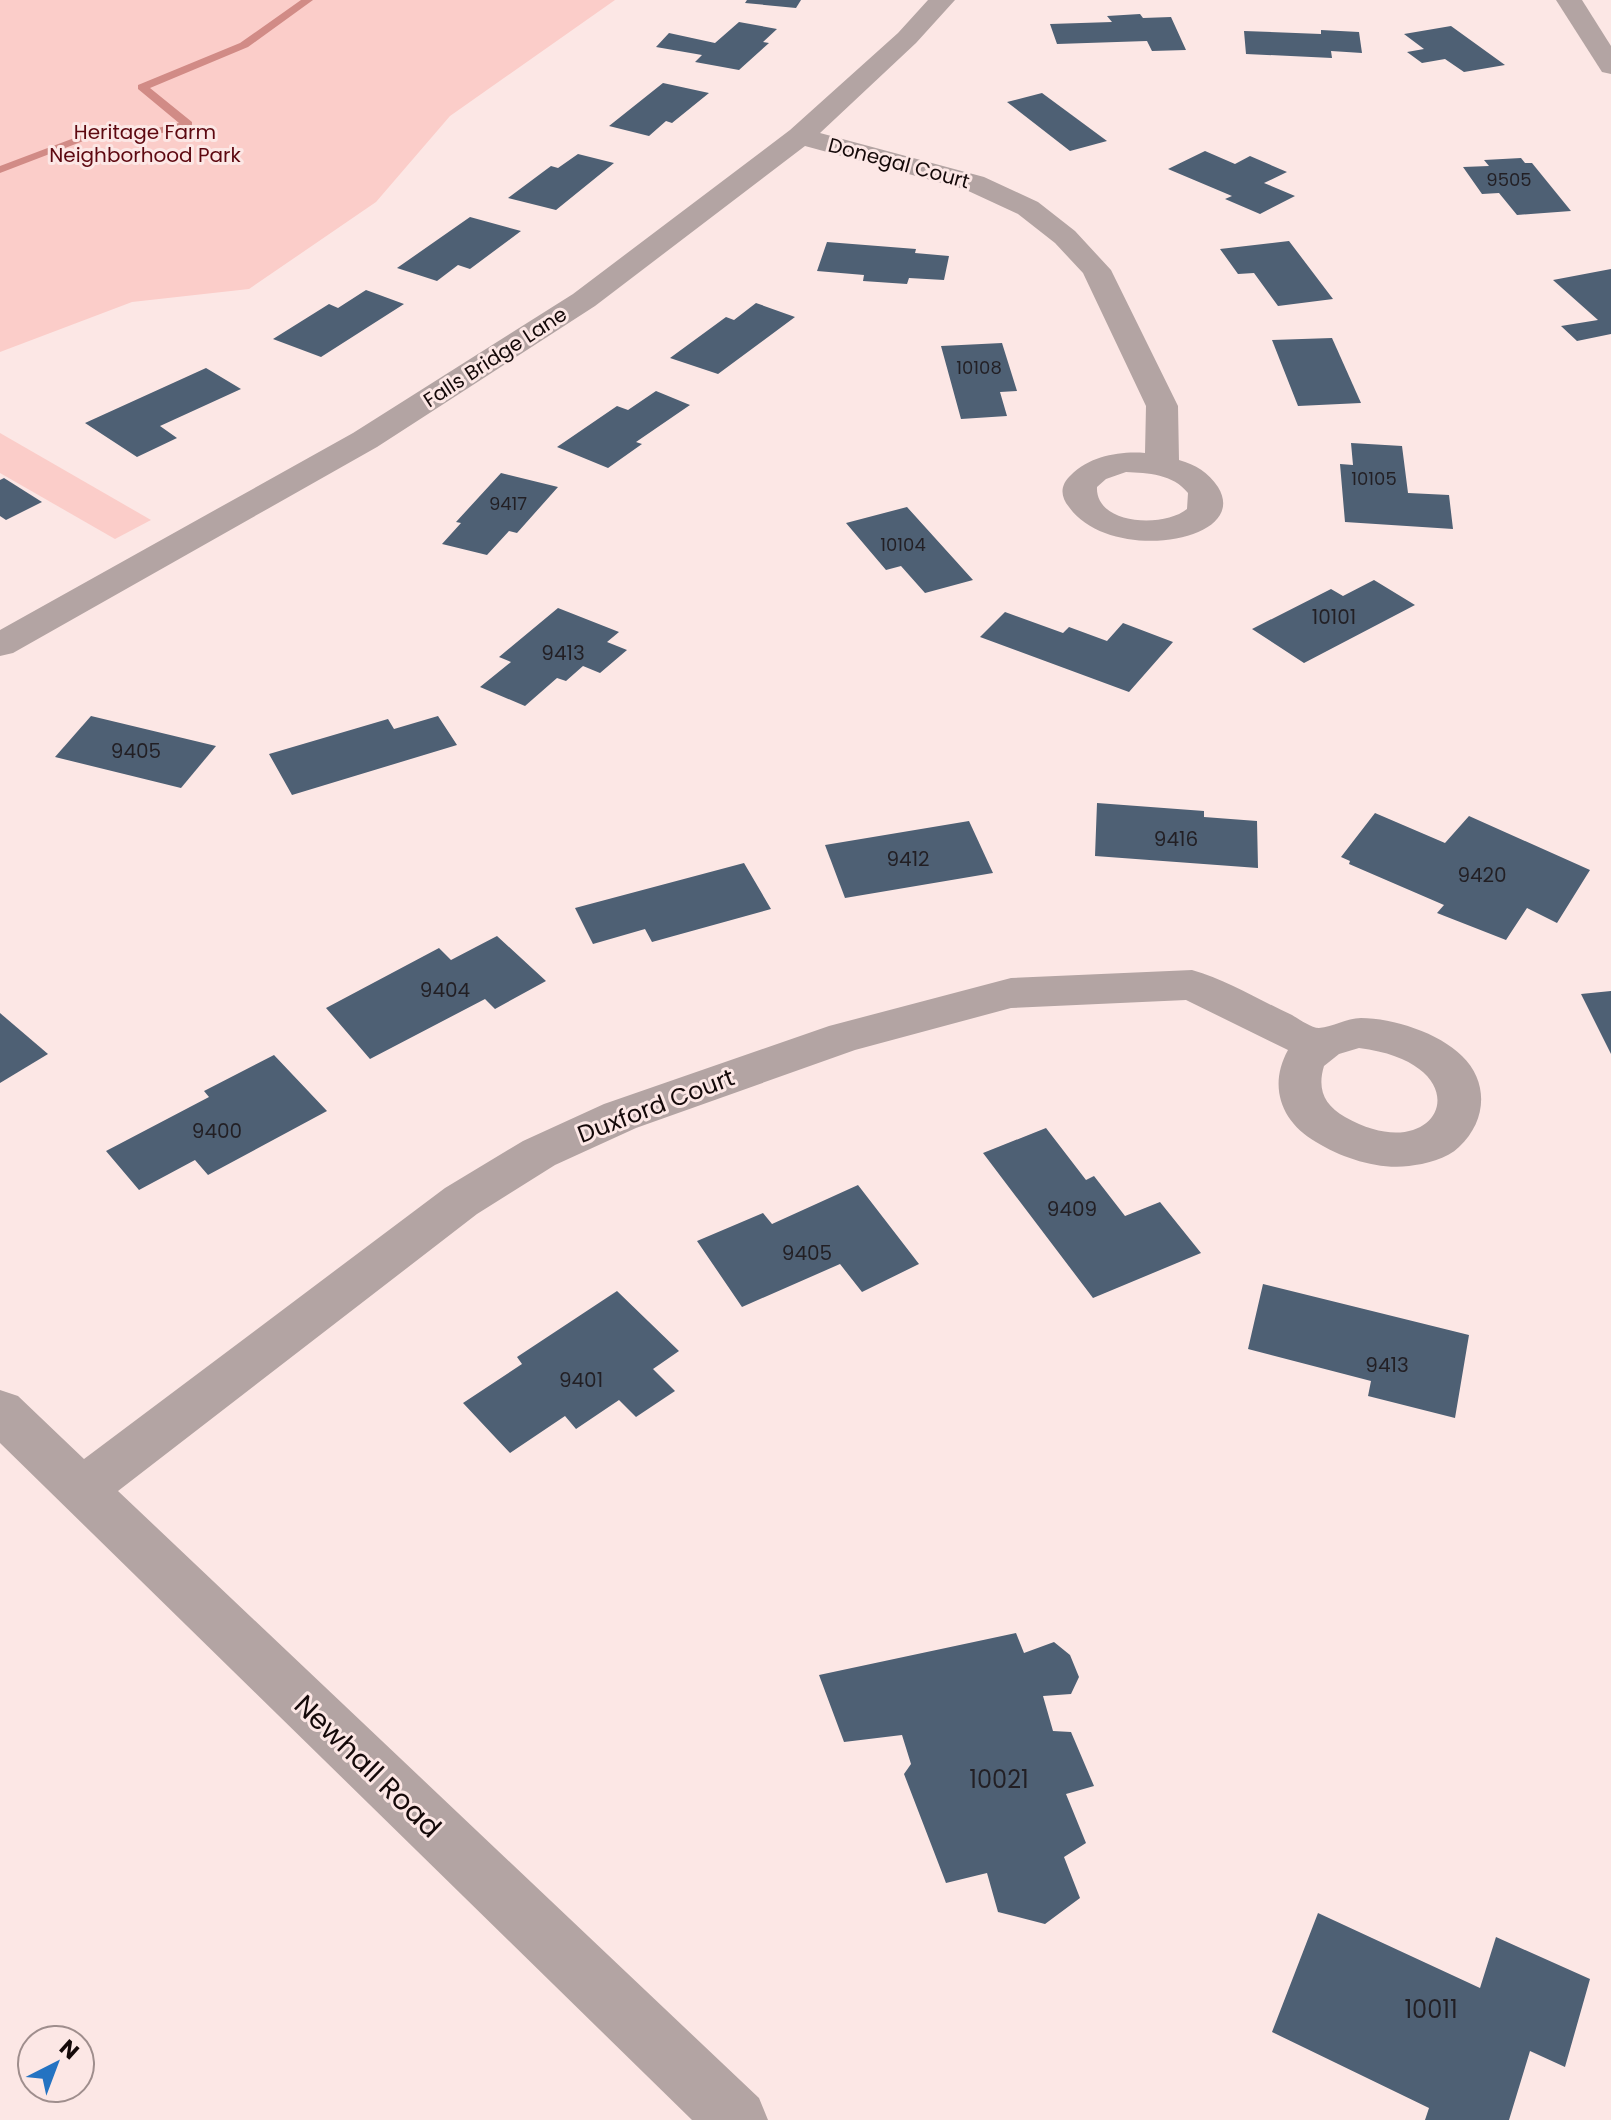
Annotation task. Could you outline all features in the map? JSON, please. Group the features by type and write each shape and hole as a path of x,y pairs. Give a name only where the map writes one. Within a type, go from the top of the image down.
{"street":[{"name":"Falls Bridge Lane","path":"0,645 365,440 584,300 800,136 907,38 942,0"},
{"path":"1569,0 1611,66"},
{"name":"Donegal Court","path":"800,136 974,183 1028,208 1065,237 1096,270 1162,406 1162,465"},
{"name":"Duxford Court","path":"82,1489 461,1201 539,1153 620,1116 844,1037 1011,993 1192,985 1317,1046"},
{"name":"Newhall Road","path":"0,1411 737,2120"}],"green space":[{"name":"Heritage Farm Neighborhood Park","path":"0,0 615,0 450,116 376,202 249,289 132,302 0,352"},
{"path":"0,433 151,520 115,539 0,473"}],"building":[{"path":"747,0 801,0 796,8 745,3"},
{"path":"1140,14 1143,18 1171,17 1186,50 1152,51 1147,41 1057,44 1050,24 1112,22 1107,16"},
{"path":"739,22 777,29 763,42 769,43 739,70 695,62 702,55 656,47 669,33 715,43"},
{"path":"1451,26 1505,65 1464,72 1445,59 1422,63 1407,52 1424,49 1404,34"},
{"path":"1321,30 1359,32 1362,53 1331,51 1332,58 1246,54 1244,31 1321,34"},
{"path":"663,83 709,93 672,123 666,121 649,136 609,126"},
{"path":"1042,93 1107,141 1070,151 1007,102"},
{"path":"1205,151 1235,164 1250,156 1287,172 1264,183 1295,196 1260,214 1225,199 1232,196 1168,169"},
{"path":"578,154 614,163 556,210 508,198 551,166 558,168"},
{"path":"1521,158 1525,163 1532,163 1571,211 1517,215 1499,193 1482,194 1463,167 1489,166 1484,160"},
{"path":"470,217 521,231 470,269 458,265 437,281 397,268"},
{"path":"1289,241 1333,299 1278,306 1254,273 1238,274 1220,249"},
{"path":"827,242 916,249 915,253 949,256 944,280 909,278 907,284 863,281 864,275 817,271"},
{"path":"1611,269 1611,334 1577,341 1561,326 1598,320 1553,280"},
{"path":"366,290 404,304 321,357 273,339 329,304 338,308"},
{"path":"756,303 795,317 718,374 670,358 726,317 734,320"},
{"path":"1332,338 1361,403 1298,406 1272,340"},
{"path":"1002,343 1017,391 1000,392 1007,416 961,419 941,346"},
{"path":"206,368 241,389 160,426 177,438 137,457 85,423"},
{"path":"656,391 690,405 636,442 642,444 608,468 557,447 617,406 628,410"},
{"path":"1351,443 1402,446 1408,493 1449,495 1453,529 1345,522 1340,464 1353,465"},
{"path":"501,473 558,487 517,533 509,531 487,555 442,544 461,523 456,522"},
{"path":"4,478 42,502 6,520 0,516 0,480"},
{"path":"907,507 973,580 925,593 901,566 886,570 846,523"},
{"path":"1374,580 1415,605 1304,663 1252,629 1331,589 1343,596"},
{"path":"558,608 619,632 607,642 627,650 600,673 583,666 566,681 557,678 525,706 480,687 511,662 499,657"},
{"path":"1005,612 1063,633 1069,627 1107,641 1123,623 1173,642 1129,692 980,637"},
{"path":"91,716 216,746 181,788 55,757"},
{"path":"438,716 457,745 292,795 269,754 388,719 394,729"},
{"path":"1097,803 1204,811 1204,817 1257,821 1258,868 1095,856"},
{"path":"1375,813 1445,843 1469,816 1590,870 1557,923 1527,908 1506,940 1437,913 1444,905 1349,864 1350,861 1341,857"},
{"path":"969,821 993,873 845,898 825,845"},
{"path":"744,863 771,909 652,942 645,929 593,944 575,908"},
{"path":"497,936 546,981 495,1009 485,999 370,1059 326,1008 439,948 451,960"},
{"path":"1611,991 1611,1054 1581,994"},
{"path":"0,1013 48,1054 0,1083"},
{"path":"274,1055 327,1111 208,1175 195,1160 139,1190 106,1151 209,1097 204,1091"},
{"path":"1046,1128 1086,1180 1094,1176 1125,1216 1160,1202 1201,1253 1093,1298 983,1153"},
{"path":"858,1185 919,1264 862,1292 840,1264 742,1307 697,1241 763,1213 772,1224"},
{"path":"1263,1284 1469,1335 1455,1418 1368,1396 1371,1381 1248,1349"},
{"path":"617,1291 679,1351 653,1369 675,1391 636,1417 619,1400 576,1429 565,1416 510,1453 463,1403 522,1364 517,1357"},
{"path":"1016,1633 1024,1653 1054,1642 1070,1655 1079,1677 1071,1694 1043,1696 1053,1731 1071,1732 1094,1786 1066,1794 1086,1843 1064,1857 1080,1898 1045,1924 998,1912 987,1873 946,1883 904,1774 911,1764 902,1735 844,1742 819,1675"},
{"path":"1318,1913 1480,1988 1496,1937 1590,1979 1565,2067 1530,2051 1509,2120 1425,2120 1429,2108 1272,2032"}],"waterway":[{"path":"0,170 98,132 136,136 188,124 142,87 244,45 308,0"}]}
